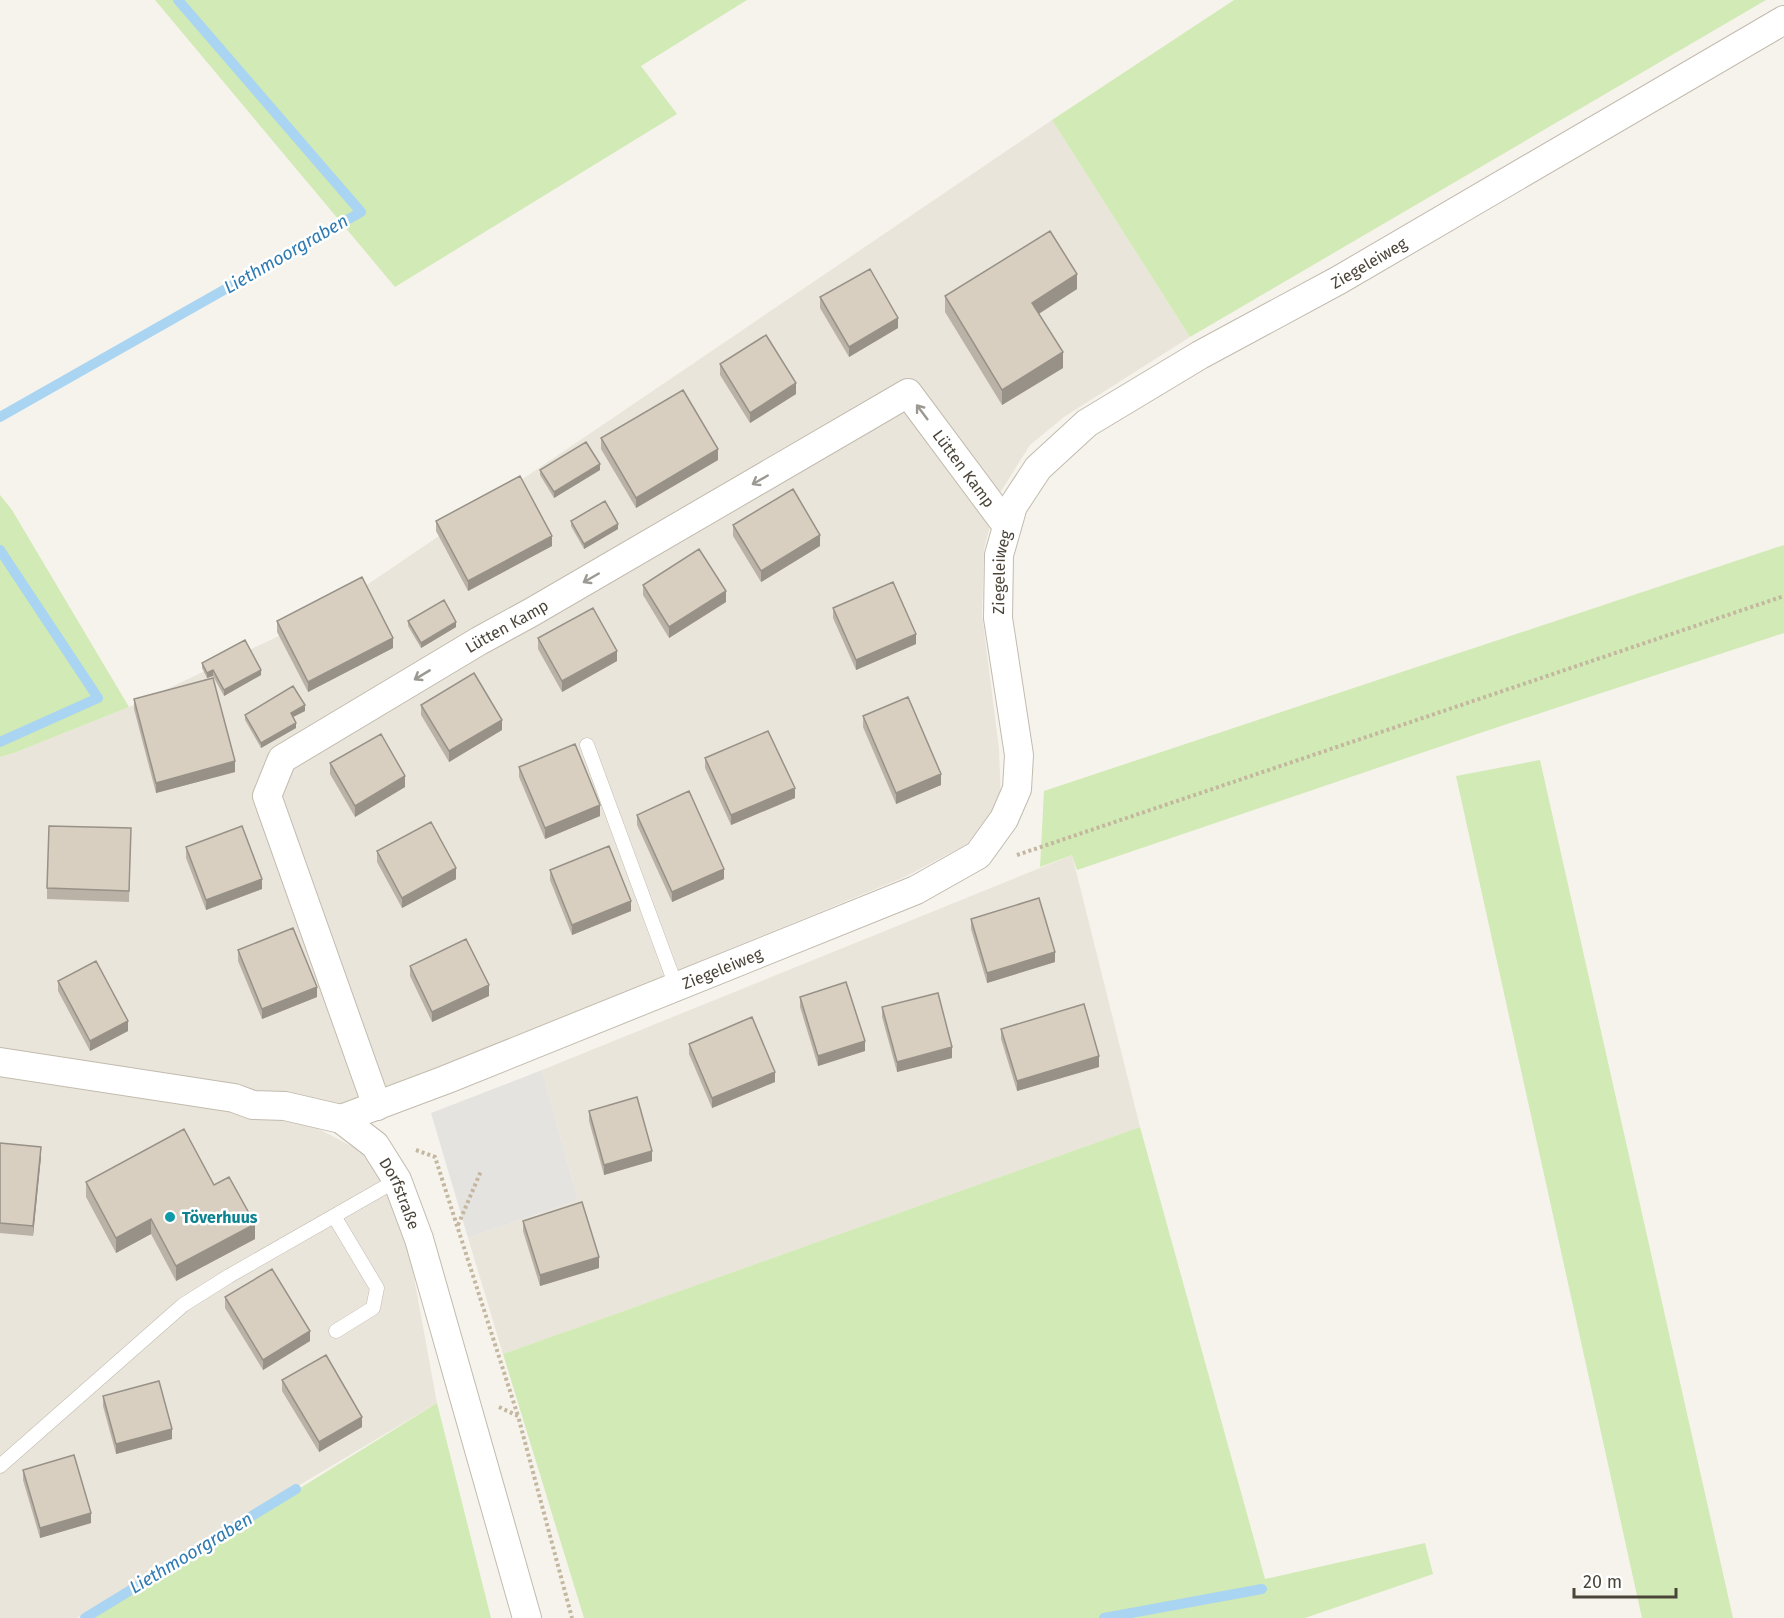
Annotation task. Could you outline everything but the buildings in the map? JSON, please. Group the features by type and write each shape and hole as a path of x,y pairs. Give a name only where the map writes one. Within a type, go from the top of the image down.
{"street":[{"name":"Ziegeleiweg","path":"341,1119 451,1078 916,890 978,855 1004,819 1017,789 1019,755 998,618 999,555 1013,506 1038,468 1087,423 1200,355 1340,280 1784,20"},
{"name":"Lütten Kamp","path":"377,1106 267,796 282,759 479,641 552,601 908,393 1007,526"},
{"name":"Dorfstraße","path":"0,1062 234,1098 254,1105 285,1106 341,1119 375,1145 397,1180 419,1239 527,1618"}],"lane":[{"path":"587,745 676,986"},
{"path":"0,1466 183,1305 229,1276 397,1180"},
{"path":"334,1216 377,1288 373,1308 336,1331"}],"path":[{"path":"1006,859 1784,596"},
{"path":"435,1157 518,1416 573,1618"},
{"path":"458,1225 482,1171"},
{"path":"465,1398 479,1397 518,1416"}],"shaded area":[{"path":"1052,120 1190,337 1064,417 1030,445 998,496 984,549 982,614 999,749 1001,800 967,844 907,876 307,1123 365,1153 382,1182 408,1245 437,1403 77,1618 0,1618 0,757 129,707 321,616"},
{"path":"1072,855 1140,1127 503,1354 468,1238 578,1200 542,1070"},
{"path":"542,1070 578,1200 468,1238 431,1113"}],"green space":[{"path":"155,0 747,0 641,66 677,114 395,287"},
{"path":"1234,0 1766,0 1190,337 1052,120"},
{"path":"0,495 12,510 129,707 0,757"},
{"path":"1784,545 1784,633 1483,732 1077,870 1072,855 1040,867 1044,791"},
{"path":"1540,760 1733,1618 1642,1618 1456,776"},
{"path":"1140,1127 1265,1579 1425,1543 1433,1574 1305,1618 584,1618 503,1354"},
{"path":"437,1403 491,1618 91,1618"}],"waterway":[{"name":"Liethmoorgraben","path":"0,417 361,212 178,0"},
{"name":"Liethmoorgraben","path":"0,550 98,698 0,742"},
{"name":"Liethmoorgraben","path":"85,1618 296,1489"},
{"path":"1104,1618 1262,1589"}],"place":[{"name":"Töverhuus","path":"170,1217"}]}
